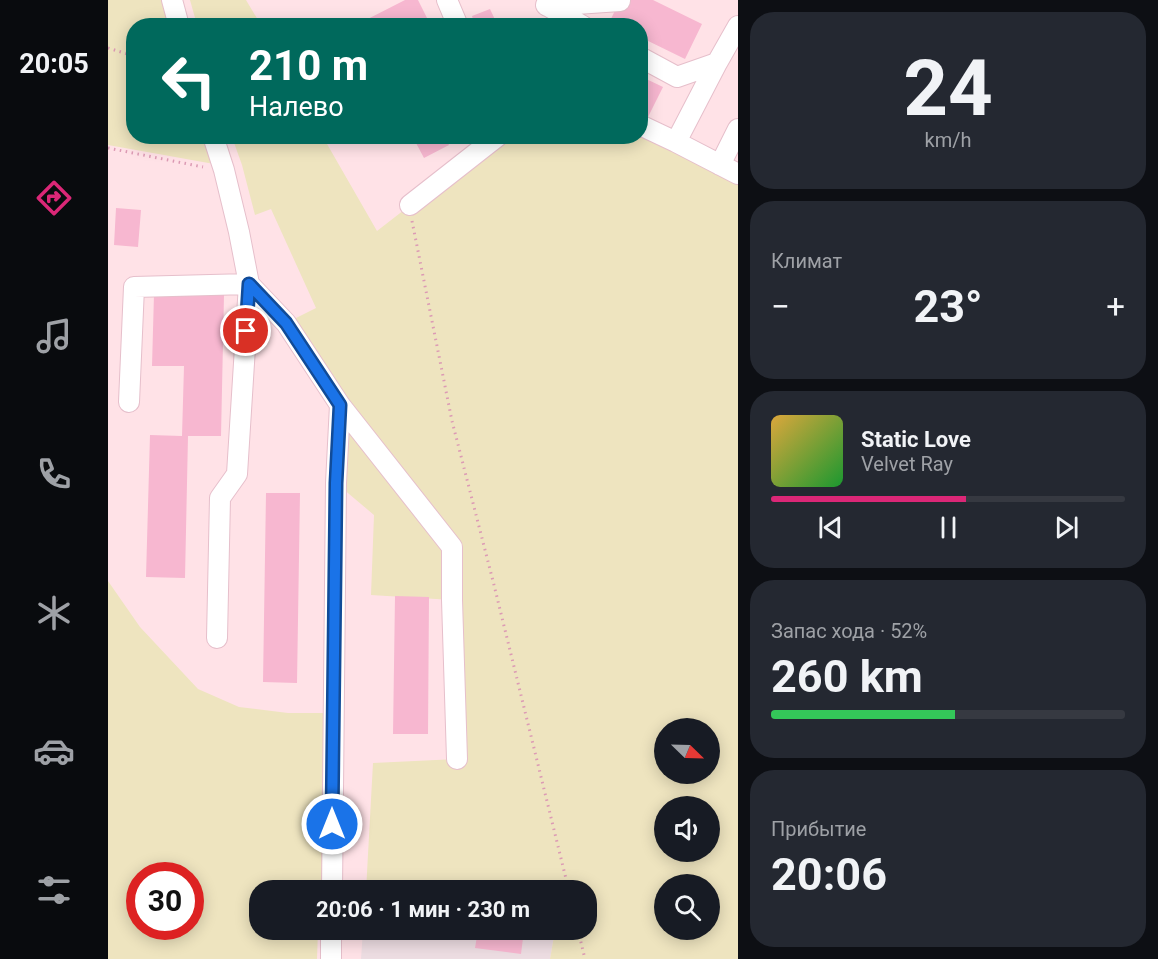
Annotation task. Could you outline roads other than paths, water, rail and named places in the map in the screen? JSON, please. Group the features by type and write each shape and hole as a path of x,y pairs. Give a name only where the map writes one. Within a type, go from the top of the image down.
{"street":[{"path":"172,0 177,18"},
{"path":"447,0 455,18"},
{"path":"542,3 620,1"},
{"path":"542,3 569,18"},
{"path":"676,142 738,26"},
{"path":"648,61 677,77 717,63"},
{"path":"648,129 738,174"},
{"path":"720,165 738,129"},
{"path":"216,144 239,232 249,284 237,474 220,498 217,638"},
{"path":"410,205 488,144"},
{"path":"129,402 135,287 249,284 286,323 340,405 452,547 457,759"},
{"path":"332,880 336,483 340,405"},
{"path":"331,940 331,959"}]}
